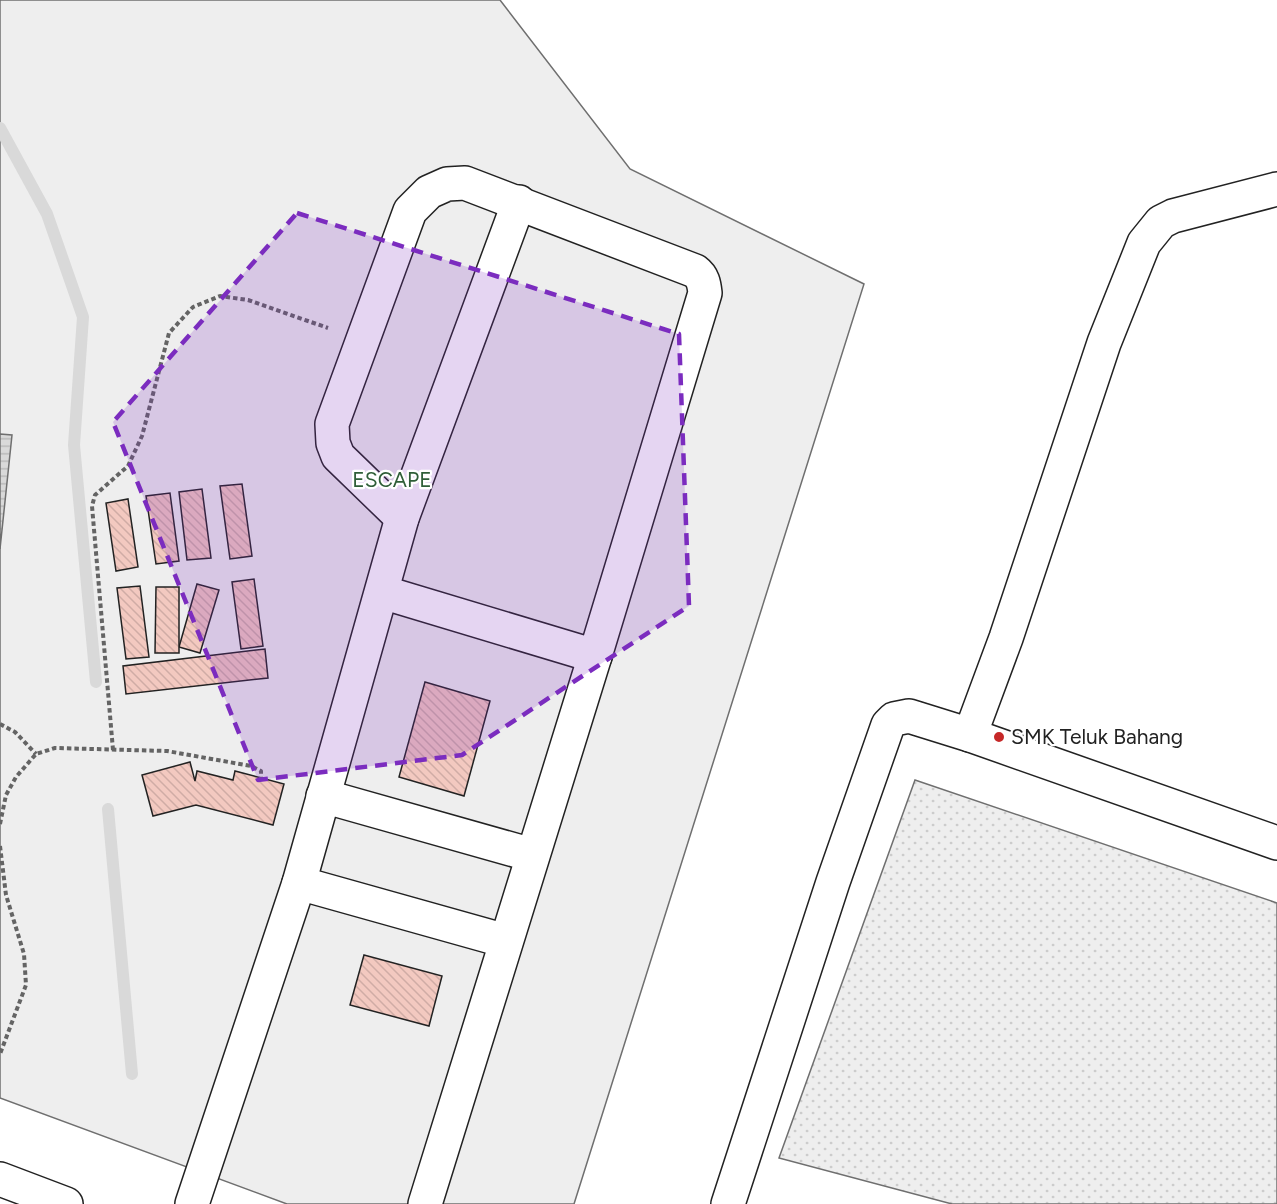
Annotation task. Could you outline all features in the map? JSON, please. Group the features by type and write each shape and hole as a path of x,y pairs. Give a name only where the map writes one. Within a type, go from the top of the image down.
{"main road":[{"path":"402,518 338,456 333,443 332,424 410,211 429,192 447,183 465,183 695,271 704,284 705,293 425,1204"},
{"path":"970,735 1006,638 1104,343 1144,243 1161,222 1173,216 1277,189"},
{"path":"192,1204 299,883 402,518 519,202"},
{"path":"382,592 595,656"},
{"path":"728,1204 888,725 900,716 909,716 970,735 1277,843"},
{"path":"323,796 532,855"},
{"path":"299,883 506,941"},
{"path":"0,1179 66,1204"}],"path":[{"path":"113,750 92,506 95,495 128,466 142,436 169,333 193,307 220,296 248,300 363,340"},
{"path":"0,724 15,732 36,754"},
{"path":"0,824 6,795 16,777 36,754 55,748 167,751 251,766 261,771 261,778"},
{"path":"0,846 6,895 24,954 26,984 0,1054"}],"highlighted area":[{"path":"297,213 679,334 689,606 462,755 258,780 113,422"}],"green space":[{"name":"ESCAPE","path":"0,0 500,0 630,169 864,284 574,1204 287,1204 0,1098"},
{"path":"915,780 1277,903 1277,1204 952,1204 779,1158"}],"shaded area":[{"path":"0,434 12,435 0,549"}],"building":[{"path":"242,484 252,556 230,559 220,486"},
{"path":"202,489 211,558 187,560 179,492"},
{"path":"170,493 179,561 156,564 146,496"},
{"path":"128,499 138,567 116,571 106,503"},
{"path":"254,579 263,646 241,649 232,582"},
{"path":"197,584 219,590 200,653 179,647"},
{"path":"140,586 149,657 126,659 117,588"},
{"path":"156,587 179,587 179,653 155,653"},
{"path":"265,649 268,678 126,694 123,666"},
{"path":"425,682 490,701 464,796 399,777"},
{"path":"190,762 195,781 197,771 233,780 235,771 284,784 273,825 196,805 153,816 142,775"},
{"path":"364,955 442,976 429,1026 350,1005"}],"waterway":[{"path":"0,128 47,214 83,317 74,445 96,682"},
{"path":"108,809 132,1074"}],"place":[{"name":"SMK Teluk Bahang","path":"999,737"}]}
